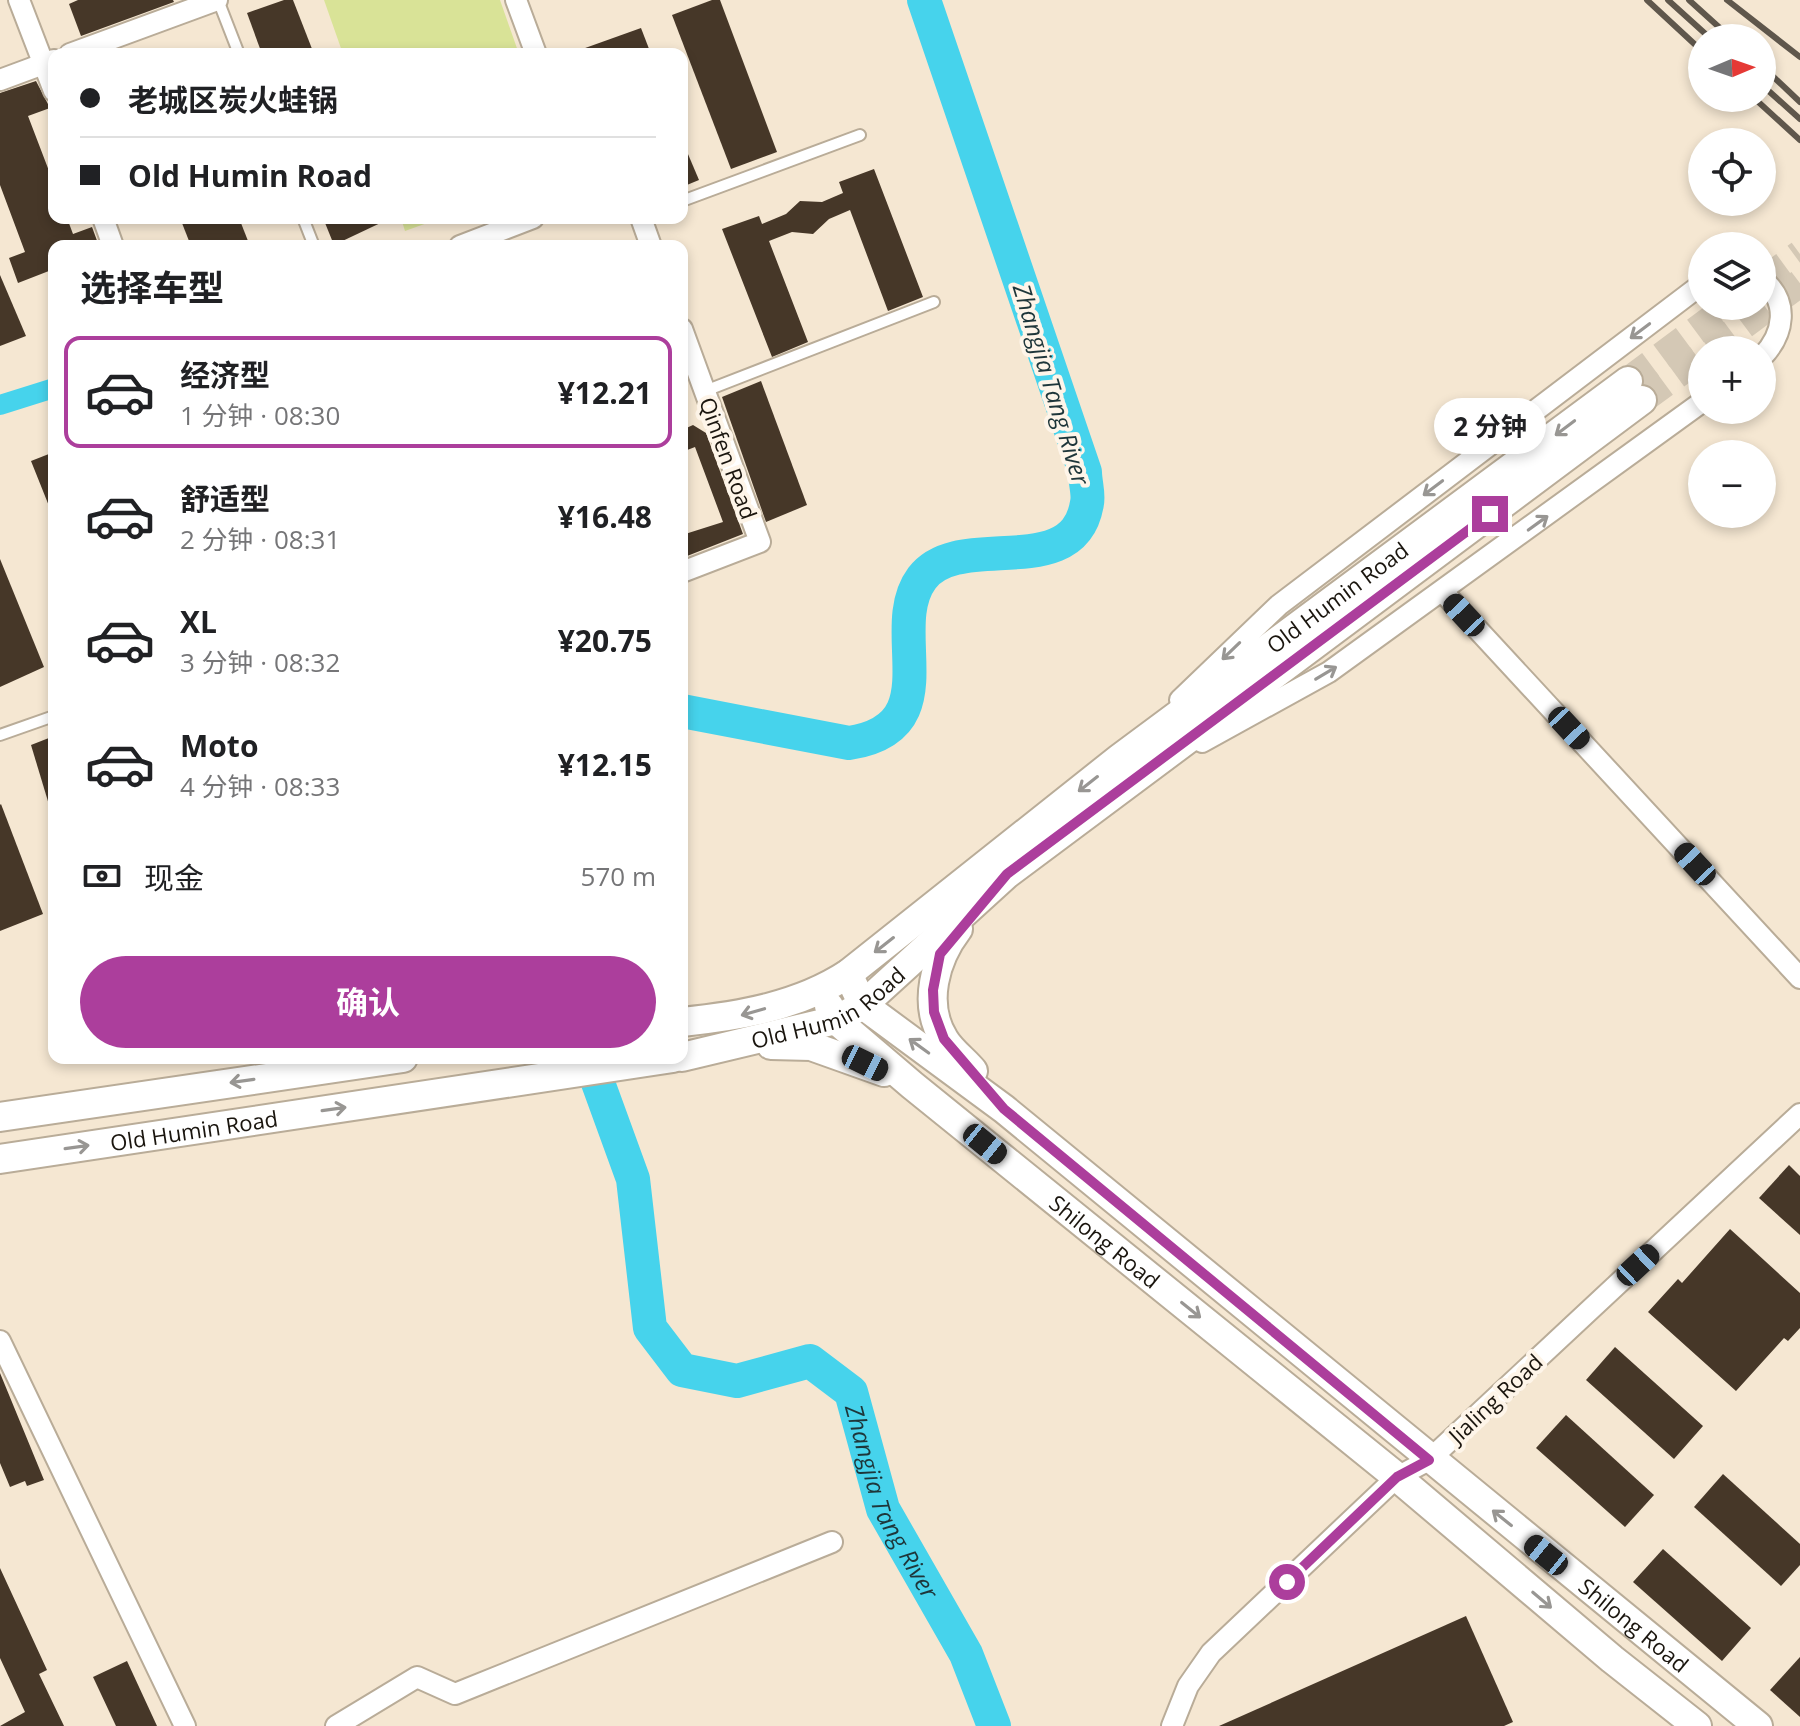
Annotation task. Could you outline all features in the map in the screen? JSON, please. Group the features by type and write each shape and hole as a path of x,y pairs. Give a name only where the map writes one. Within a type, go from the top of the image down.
{"main road":[{"name":"Old Humin Road","path":"688,1021 738,1016 821,992 1635,391"},
{"name":"Old Humin Road","path":"688,1056 836,1020 863,1005 1127,768"},
{"path":"1004,1109 944,1039 934,1012 933,990 940,954 1007,874"},
{"name":"Shilong Road","path":"848,974 863,1005 1004,1109 1429,1460 1758,1726"},
{"name":"Shilong Road","path":"821,992 836,1020 912,1085 1397,1477 1612,1659 1697,1726"},
{"path":"742,1043 811,1046 865,1063 912,1085"},
{"name":"Old Humin Road","path":"0,1117 362,1064"},
{"name":"Old Humin Road","path":"0,1159 638,1064"}],"street":[{"path":"19,0 48,60"},
{"path":"86,48 217,0"},
{"path":"516,0 534,48"},
{"path":"0,80 48,62"},
{"path":"476,240 517,224"},
{"path":"1127,768 1279,605 1688,295"},
{"path":"1776,302 1782,324 1776,341"},
{"name":"Qinfen Road","path":"688,345 760,542 688,570"},
{"path":"1127,768 1329,672 1688,412"},
{"path":"1443,592 1800,978"},
{"name":"Jialing Road","path":"1172,1726 1188,1686 1211,1653 1397,1477 1429,1460 1800,1114"},
{"path":"0,1341 185,1726"},
{"path":"336,1726 417,1677 455,1694 832,1542"}],"lane":[{"path":"217,0 237,48"},
{"path":"688,199 860,135"},
{"path":"705,391 934,302"},
{"path":"0,735 48,718"}],"green space":[{"path":"324,0 500,0 517,48 341,48"},
{"path":"403,224 424,224 405,231"}],"building":[{"path":"78,0 174,2 81,36 69,4"},
{"path":"284,0 293,0 312,48 260,48 247,13"},
{"path":"720,0 777,152 731,169 688,57 688,48 685,48 672,15"},
{"path":"641,28 649,48 585,48"},
{"path":"36,81 48,109 28,116 48,168 48,224 69,224 73,234 92,227 97,240 48,240 48,271 18,283 9,258 25,252 0,185 0,93"},
{"path":"688,154 699,180 688,185"},
{"path":"874,169 923,297 888,311 850,210 829,219 813,234 792,232 769,241 808,342 772,357 722,229 759,216 762,224 786,214 800,201 822,202 843,193 839,182"},
{"path":"182,224 241,224 248,240 189,240"},
{"path":"325,224 378,224 345,240 332,240"},
{"path":"0,275 26,336 0,346"},
{"path":"761,381 807,505 766,522 722,397"},
{"path":"693,425 706,433 743,534 688,556 688,533 723,522 695,447 688,450 688,427"},
{"path":"48,454 48,504 31,461"},
{"path":"0,559 44,667 0,687"},
{"path":"48,738 48,801 31,745"},
{"path":"0,805 43,914 0,931"},
{"path":"1789,1165 1800,1176 1800,1235 1759,1198"},
{"path":"1730,1229 1800,1293 1800,1328 1788,1341 1784,1338 1736,1391 1648,1312 1678,1279 1682,1283"},
{"path":"1615,1347 1703,1426 1674,1459 1586,1380"},
{"path":"0,1373 44,1480 27,1486 25,1481 10,1487 0,1463"},
{"path":"1566,1415 1654,1495 1625,1527 1536,1448"},
{"path":"1723,1474 1800,1544 1800,1565 1781,1586 1694,1507"},
{"path":"1663,1549 1751,1628 1722,1661 1633,1582"},
{"path":"0,1568 47,1670 39,1674 64,1726 0,1726 25,1712 0,1658"},
{"path":"1466,1616 1513,1722 1504,1726 1219,1726"},
{"path":"1800,1657 1800,1717 1770,1690"},
{"path":"127,1661 157,1726 116,1726 93,1677"}],"waterway":[{"name":"Zhangjia Tang River","path":"688,712 849,743 880,733 898,718 907,697 912,599 922,578 939,564 962,557 1039,550 1061,542 1078,528 1087,503 1085,472 924,0"},
{"path":"0,405 48,390"},
{"name":"Zhangjia Tang River","path":"591,1064 633,1179 650,1328 682,1370 737,1381 810,1361 851,1392 883,1509 966,1654 994,1726"}],"tunnel":[{"path":"1776,272 1800,254"},
{"path":"1729,336 1800,283"},
{"path":"1628,381 1710,320"},
{"path":"1642,400 1688,366"}],"railway":[{"path":"1647,0 1688,38"},
{"path":"1668,0 1695,24"},
{"path":"1689,0 1716,24"},
{"path":"1727,0 1800,57"},
{"path":"1776,79 1800,102"},
{"path":"1776,98 1800,119"},
{"path":"1769,112 1800,140"}],"route":[{"path":"1287,1582 1397,1477 1429,1460 1004,1109 944,1039 934,1012 933,990 940,954 1007,874 1490,514"}]}
